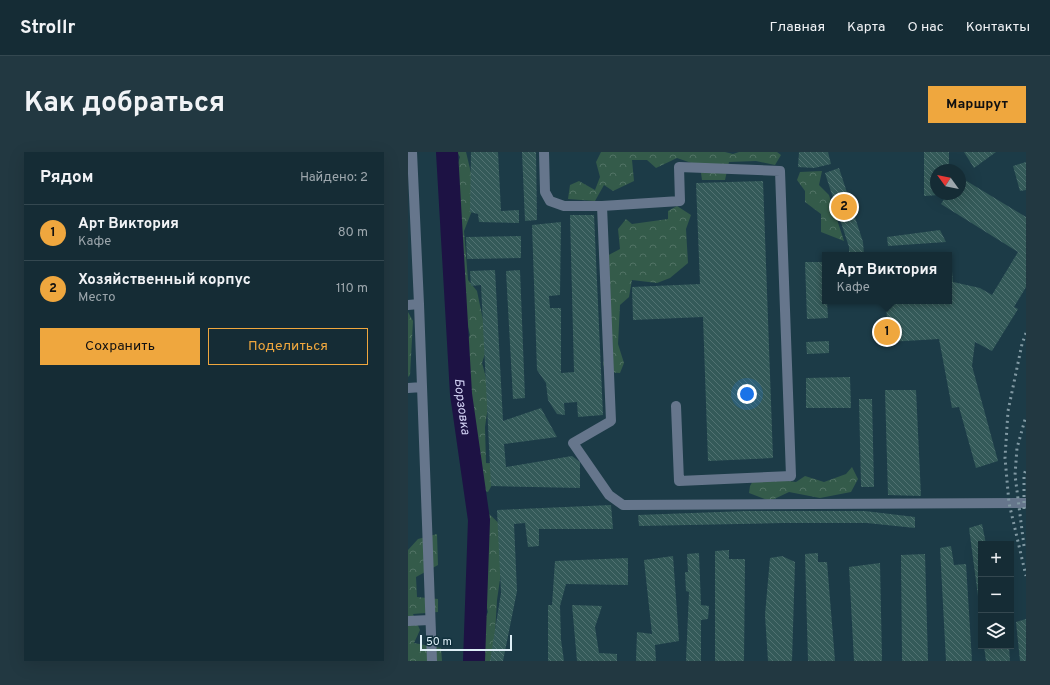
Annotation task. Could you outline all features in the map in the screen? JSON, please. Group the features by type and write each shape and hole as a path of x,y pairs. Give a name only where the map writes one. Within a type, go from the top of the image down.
{"street":[{"path":"412,152 432,661"},
{"path":"544,152 545,192 550,201 564,206 602,206 680,201 679,167 780,171 791,476 679,481 676,406"},
{"path":"602,206 611,421 573,443 609,495 623,505 1026,503"},
{"path":"408,305 419,304"},
{"path":"408,388 422,387"},
{"path":"408,621 430,620"}],"green space":[{"path":"457,152 466,152 477,198 464,231 468,280 477,291 488,344 482,363 490,392 485,427 486,463 501,464 523,476 496,478 488,492 479,490 466,375 470,361 465,344 470,335 460,295 457,260 451,250 447,224 460,209 457,166 460,157"},
{"path":"601,152 725,152 733,154 739,152 777,152 781,155 775,165 756,161 729,162 725,180 702,180 700,166 677,158 656,168 647,160 632,160 634,181 613,191 604,185 595,201 568,199 570,185 579,181 595,190 600,177 596,162"},
{"path":"822,171 819,185 829,195 844,241 821,232 821,214 805,202 805,191 797,180 800,172"},
{"path":"677,206 691,215 686,229 688,263 670,278 657,283 632,280 629,297 620,305 618,344 624,363 620,373 606,372 603,364 607,349 601,259 620,249 618,229 626,219 632,224 668,219 668,211"},
{"path":"408,312 413,321 410,375 408,377"},
{"path":"852,467 858,479 851,492 820,498 789,492 770,501 749,493 750,486 755,477 796,482 805,476 824,482 846,474"},
{"path":"488,513 507,531 497,600 492,661 475,661 482,644 479,631 488,612 482,587 485,543 481,529"},
{"path":"437,534 438,565 416,577 417,597 438,599 438,612 413,614 420,630 414,643 441,648 442,661 408,661 408,550 418,539"}],"building":[{"path":"471,152 498,152 501,211 519,210 519,223 479,222 478,214 470,212"},
{"path":"522,152 536,152 537,220 525,221"},
{"path":"799,152 828,152 831,164 814,168 798,167"},
{"path":"924,152 949,152 949,164 930,164 930,196 924,196"},
{"path":"964,152 996,152 974,168"},
{"path":"1026,162 1026,190 1020,191 1013,166"},
{"path":"839,168 863,242 864,252 849,252 849,247 825,173"},
{"path":"763,181 773,458 708,461 703,317 633,320 632,287 700,284 696,183"},
{"path":"966,181 1026,217 1026,287 1014,307 1018,309 992,351 975,342 972,366 998,461 976,468 959,407 952,408 939,339 888,342 886,304 952,304 952,272 953,282 980,288 992,295 1018,252 941,204 943,200 966,200"},
{"path":"570,215 594,215 603,415 578,417 577,402 564,403 565,415 557,414 548,400 546,383 537,370 532,225 561,222 560,295 549,296 550,308 561,308 561,373 574,372"},
{"path":"940,230 946,242 888,246 887,237"},
{"path":"521,236 521,258 467,259 466,237"},
{"path":"805,262 822,262 822,304 827,304 828,318 807,319"},
{"path":"495,270 503,421 541,408 557,437 504,444 506,467 572,456 580,462 580,488 491,486 481,285 471,286 470,271"},
{"path":"520,270 525,398 513,399 506,271"},
{"path":"829,341 829,353 807,354 806,342"},
{"path":"850,377 851,408 806,408 806,378"},
{"path":"885,390 916,390 921,496 888,495"},
{"path":"859,399 872,399 874,487 861,487"},
{"path":"611,505 613,529 539,529 539,546 528,547 525,523 514,524 517,591 503,661 490,661 501,593 497,510"},
{"path":"746,511 865,511 915,517 915,528 867,523 639,526 638,515"},
{"path":"982,524 985,541 978,541 978,596 969,528"},
{"path":"951,546 954,565 966,564 972,661 946,661 940,548"},
{"path":"729,550 729,559 745,559 744,661 715,661 715,551"},
{"path":"699,553 701,605 709,606 708,619 701,620 701,661 686,661 689,592 686,591 685,572 688,572 687,554"},
{"path":"818,553 818,562 827,562 835,661 808,661 805,554"},
{"path":"925,554 928,661 902,661 901,555"},
{"path":"673,556 679,641 655,645 656,661 636,661 637,632 652,634 644,560"},
{"path":"782,556 795,562 792,661 768,661 765,615 770,558"},
{"path":"628,558 628,585 566,584 560,606 561,640 564,661 548,661 548,605 552,605 555,561"},
{"path":"880,563 882,661 854,661 849,567"},
{"path":"572,605 602,606 595,627 599,653 617,654 617,661 577,661"},
{"path":"1026,619 1026,661 1020,661 1016,622"},
{"path":"984,649 1009,649 1010,661 986,661"}],"waterway":[{"name":"Борзовка","path":"447,152 461,394 479,520 474,661"}],"railway":[{"path":"1026,333 1022,344 1008,411 1005,458 1009,503 1026,576"},
{"path":"1024,546 1015,475 1017,448 1026,416"},
{"path":"1024,509 1024,475 1026,469"}],"place":[{"name":"Хозяйственный корпус","path":"844,207"},
{"name":"Арт Виктория","path":"887,332"}]}
